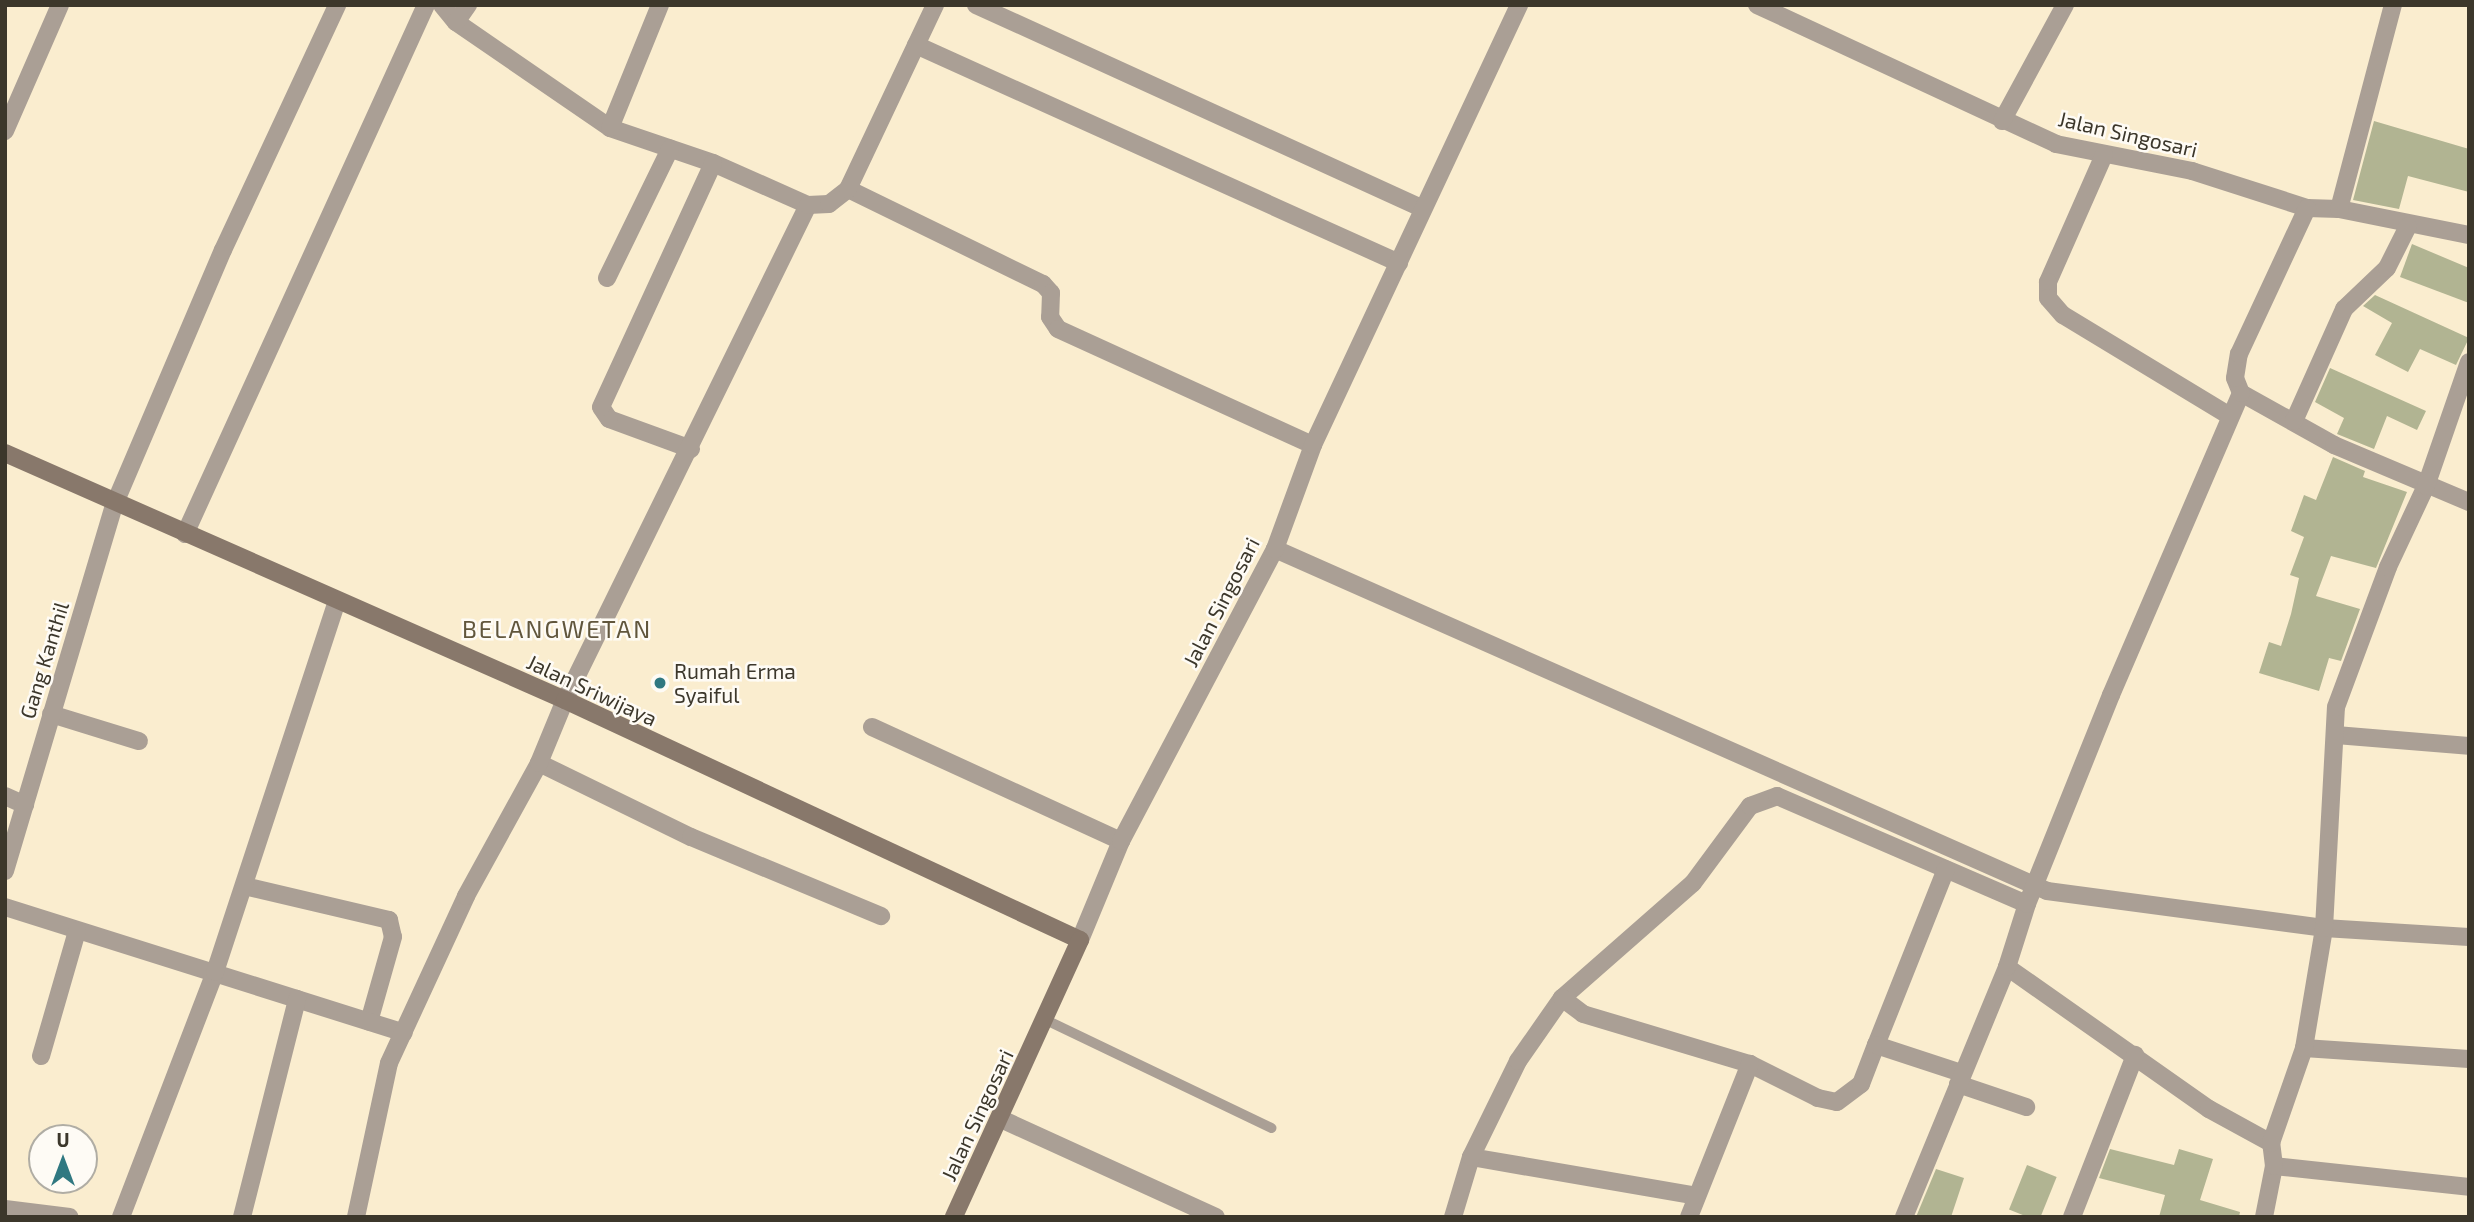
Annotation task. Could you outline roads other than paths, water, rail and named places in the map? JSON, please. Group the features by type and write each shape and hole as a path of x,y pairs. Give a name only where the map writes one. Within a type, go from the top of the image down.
{"street":[{"path":"5,131 60,5"},
{"name":"Gang Kanthil","path":"5,871 115,503 223,250 337,5"},
{"path":"185,534 426,5"},
{"path":"442,5 456,22 610,128 713,163 808,205 836,201 848,189 935,5"},
{"path":"456,22 468,5"},
{"path":"610,128 660,5"},
{"path":"976,5 1423,209"},
{"name":"Jalan Singosari","path":"954,1217 1046,1020 1121,841 1275,550 1312,445 1519,5"},
{"name":"Jalan Singosari","path":"1756,5 2056,144 2192,171 2307,208 2339,209 2408,226 2469,235"},
{"path":"2002,121 2066,5"},
{"path":"2339,209 2393,5"},
{"path":"916,45 1399,263"},
{"path":"607,278 670,149"},
{"path":"2104,155 2048,282 2048,298 2063,315 2230,416"},
{"path":"691,449 609,419 601,407 713,163"},
{"path":"848,189 1043,284 1051,293 1050,317 1058,329 1312,445"},
{"path":"356,1217 374,1118 389,1063 466,896 539,763 565,701 691,449 808,205"},
{"path":"2307,208 2237,361 2235,377 2241,393 2334,445 2469,502"},
{"path":"2294,421 2344,309 2387,268 2408,226"},
{"path":"2264,1217 2274,1166 2271,1143 2304,1048 2324,928 2336,707 2388,567 2426,486 2469,362"},
{"path":"1904,1217 2007,967 2035,884 2241,393"},
{"name":"Jalan Sriwijaya","path":"5,453 565,701 1080,940"},
{"path":"1275,550 2035,884 2078,897 2324,928 2469,937"},
{"path":"121,1217 215,972 337,602"},
{"path":"51,715 139,741"},
{"path":"872,727 1121,841"},
{"path":"2336,735 2469,746"},
{"path":"539,763 691,837 881,916"},
{"path":"5,796 25,805"},
{"path":"1453,1217 1471,1157 1518,1061 1562,998 1693,883 1740,816 1763,799 1777,796 1796,802 2027,904"},
{"path":"1562,998 1583,1014 1750,1064 1818,1098 1837,1102 1861,1084 1946,869"},
{"path":"244,886 389,920 393,937 369,1022"},
{"path":"5,907 404,1033"},
{"path":"41,1056 77,931"},
{"path":"2007,967 2209,1109 2271,1143"},
{"path":"242,1217 297,999"},
{"path":"1876,1045 2026,1107"},
{"path":"2304,1048 2469,1059"},
{"path":"2072,1217 2135,1055"},
{"path":"1689,1217 1750,1064"},
{"path":"1000,1119 1216,1217"},
{"path":"1471,1157 1698,1196"},
{"path":"2274,1166 2469,1187"},
{"path":"5,1209 69,1217"}],"lane":[{"path":"1046,1020 1271,1128"}],"place":[{"name":"Rumah Erma Syaiful","path":"660,683"}],"district":[{"name":"BELANGWETAN","path":"557,629"}]}
